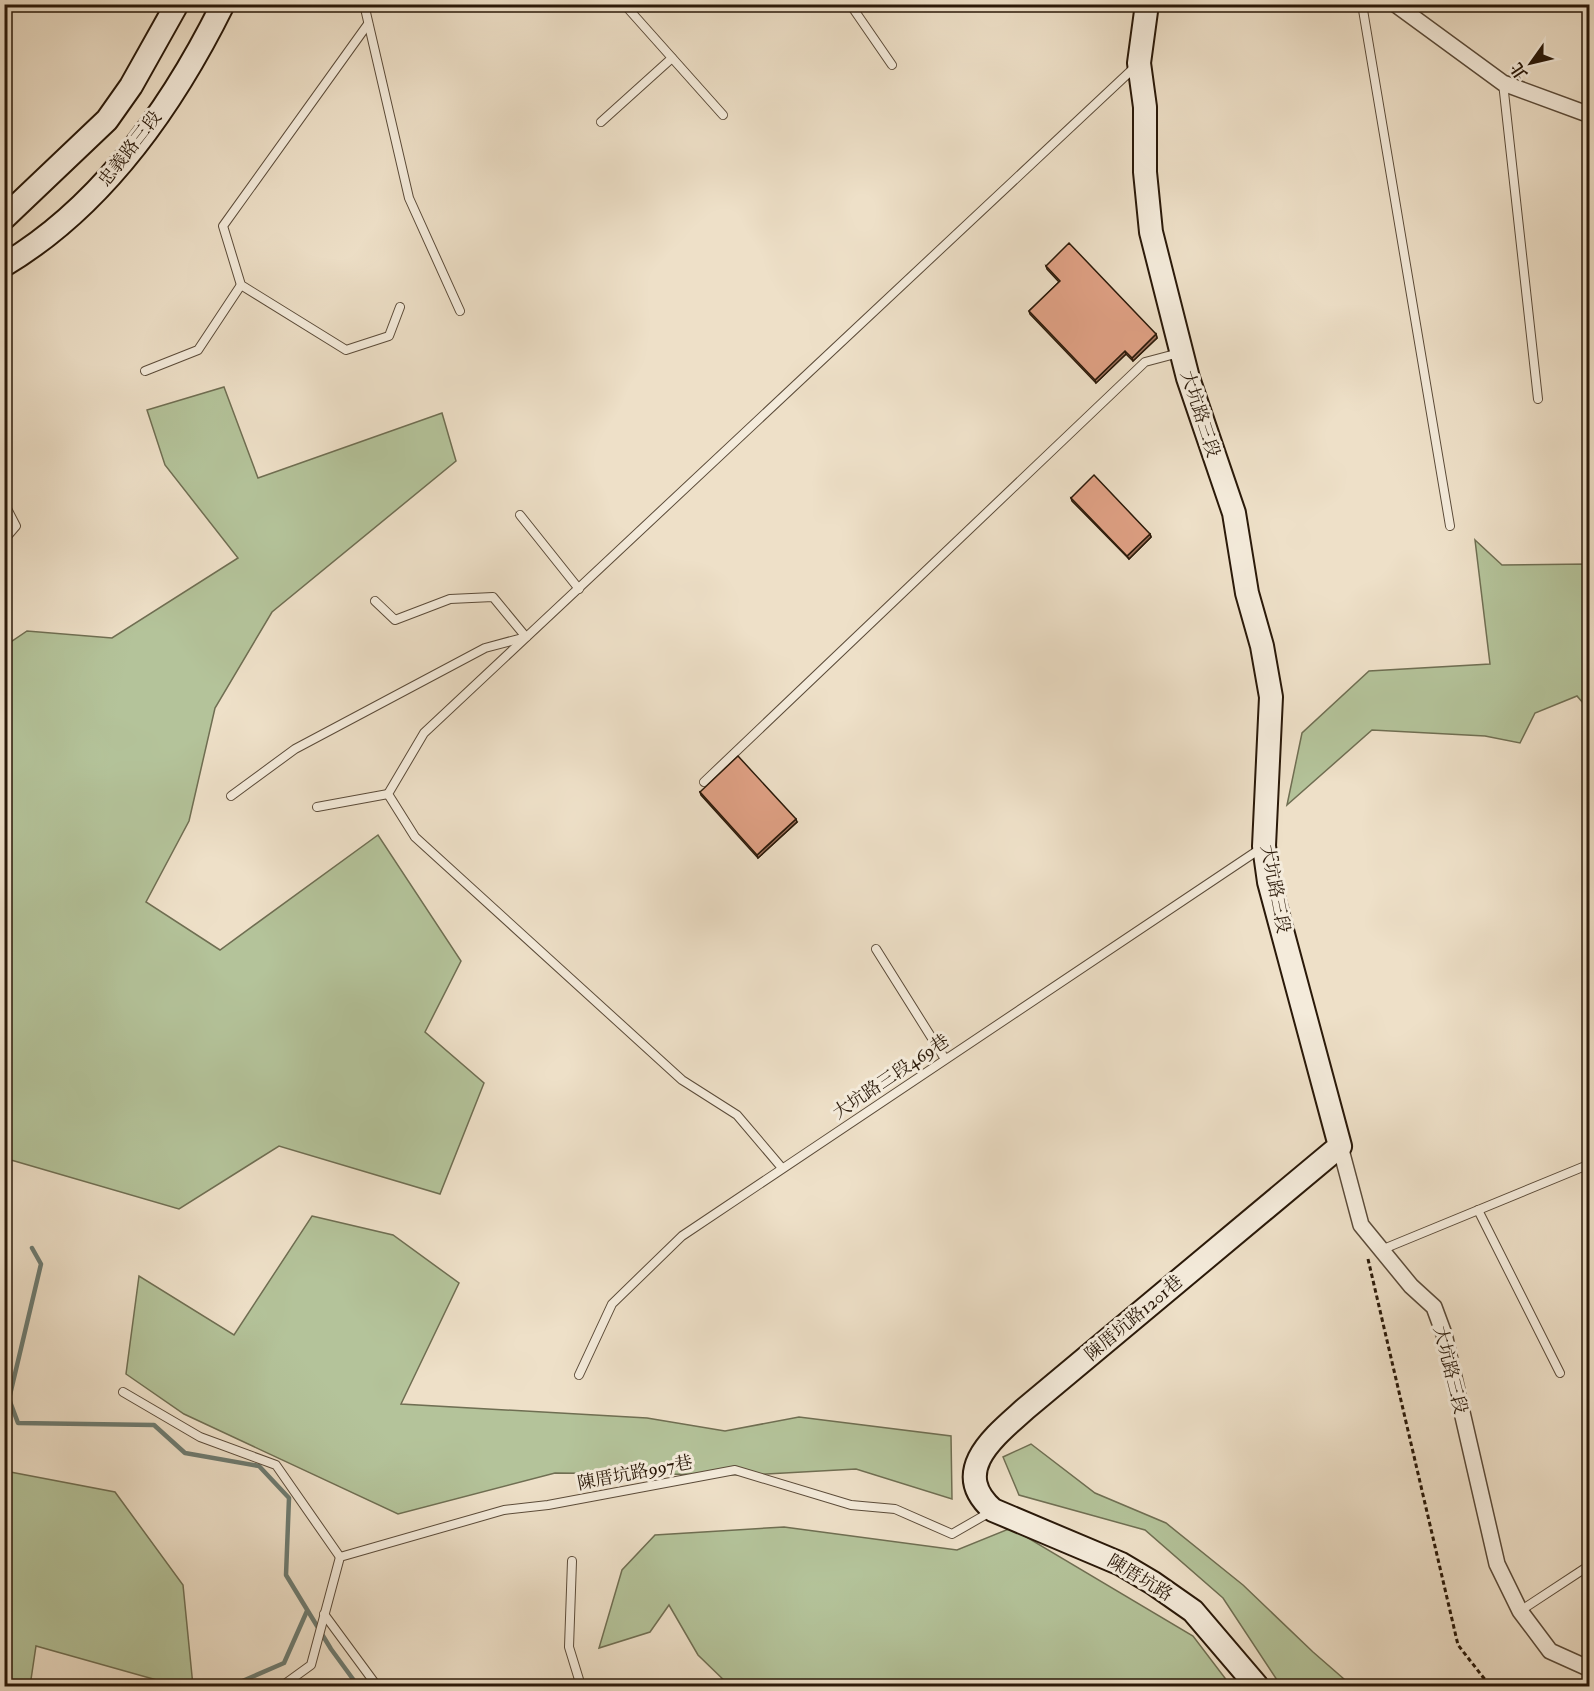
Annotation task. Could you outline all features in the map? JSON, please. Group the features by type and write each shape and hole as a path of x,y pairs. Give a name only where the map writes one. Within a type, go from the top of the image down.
{"street":[{"name":"忠義路三段","path":"4,218 107,120 131,86 177,4"},
{"name":"忠義路三段","path":"4,265 22,254 89,199 143,136 200,51 223,4"},
{"name":"大坑路三段","path":"1147,4 1139,63 1146,107 1145,172 1151,232 1180,352 1234,513 1247,593 1262,646 1271,697 1264,846 1269,882 1361,1225 1411,1286 1434,1307 1444,1334 1497,1564 1520,1611 1550,1651 1590,1669"},
{"path":"1395,4 1503,83 1590,115"},
{"name":"陳厝坑路1201巷","path":"993,1510 983,1501 974,1479 977,1458 994,1438 1025,1409 1340,1146"},
{"name":"陳厝坑路","path":"993,1510 1122,1564 1153,1582 1193,1611 1257,1686"}],"lane":[{"path":"364,4 409,198 460,310"},
{"path":"624,4 723,116"},
{"path":"850,4 892,65"},
{"path":"1362,4 1450,526"},
{"path":"368,24 222,226 241,285 346,350 389,336 400,307"},
{"path":"601,122 672,58"},
{"path":"318,807 388,794 424,733 1139,63"},
{"path":"1503,83 1538,399"},
{"path":"145,371 198,350 241,285"},
{"path":"704,782 1145,362 1180,352"},
{"path":"4,504 16,526 4,540"},
{"path":"520,515 579,589"},
{"path":"375,601 395,620 450,599 493,597 526,637"},
{"path":"231,796 295,749 485,648 526,637"},
{"path":"388,794 415,837 682,1080 737,1115 782,1168"},
{"name":"大坑路三段469巷","path":"579,1375 612,1304 682,1236 1264,846"},
{"path":"876,949 945,1059"},
{"path":"1381,1250 1590,1164"},
{"path":"1478,1210 1560,1373"},
{"path":"123,1392 200,1437 276,1465 340,1557 311,1665 282,1686"},
{"name":"陳厝坑路997巷","path":"340,1557 504,1510 548,1505 735,1470 851,1505 895,1509 952,1534 993,1510"},
{"path":"572,1561 569,1647 581,1686"},
{"path":"1520,1611 1590,1565"},
{"path":"324,1618 377,1686"}],"path":[{"path":"1361,1225 1458,1645 1490,1686"}],"green space":[{"path":"224,387 258,478 442,413 456,461 272,612 215,708 189,821 146,902 220,950 378,835 461,961 425,1032 484,1083 440,1194 279,1146 179,1209 11,1160 5,1236 5,646 27,631 112,638 238,558 165,465 147,410"},
{"path":"1475,540 1502,565 1589,564 1589,710 1577,696 1535,713 1520,743 1485,736 1372,730 1287,805 1302,733 1369,671 1490,664"},
{"path":"312,1216 393,1235 459,1283 401,1404 647,1418 725,1431 799,1417 951,1436 952,1499 856,1469 751,1475 555,1473 398,1514 184,1414 126,1374 139,1276 234,1335"},
{"path":"1031,1444 1095,1493 1166,1523 1243,1585 1352,1686 1281,1686 1223,1598 1145,1530 1019,1495 1003,1457"},
{"path":"5,1471 115,1492 183,1585 193,1686 178,1686 36,1646 30,1686 5,1686"},
{"path":"784,1527 957,1550 1011,1528 1193,1636 1231,1686 730,1686 698,1655 669,1605 650,1632 599,1648 622,1570 655,1535"}],"building":[{"path":"1069,243 1156,334 1132,358 1125,351 1095,380 1029,311 1060,281 1046,266"},
{"path":"1094,475 1150,534 1127,556 1071,498"},
{"path":"738,756 796,819 757,855 700,792"}],"waterway":[{"path":"32,1248 41,1264 9,1399 18,1423 154,1425 185,1453 259,1466 289,1498 286,1575 331,1649 358,1686"},
{"path":"231,1686 284,1663 307,1611"},
{"path":"47,1686 74,1682 110,1686"}]}
